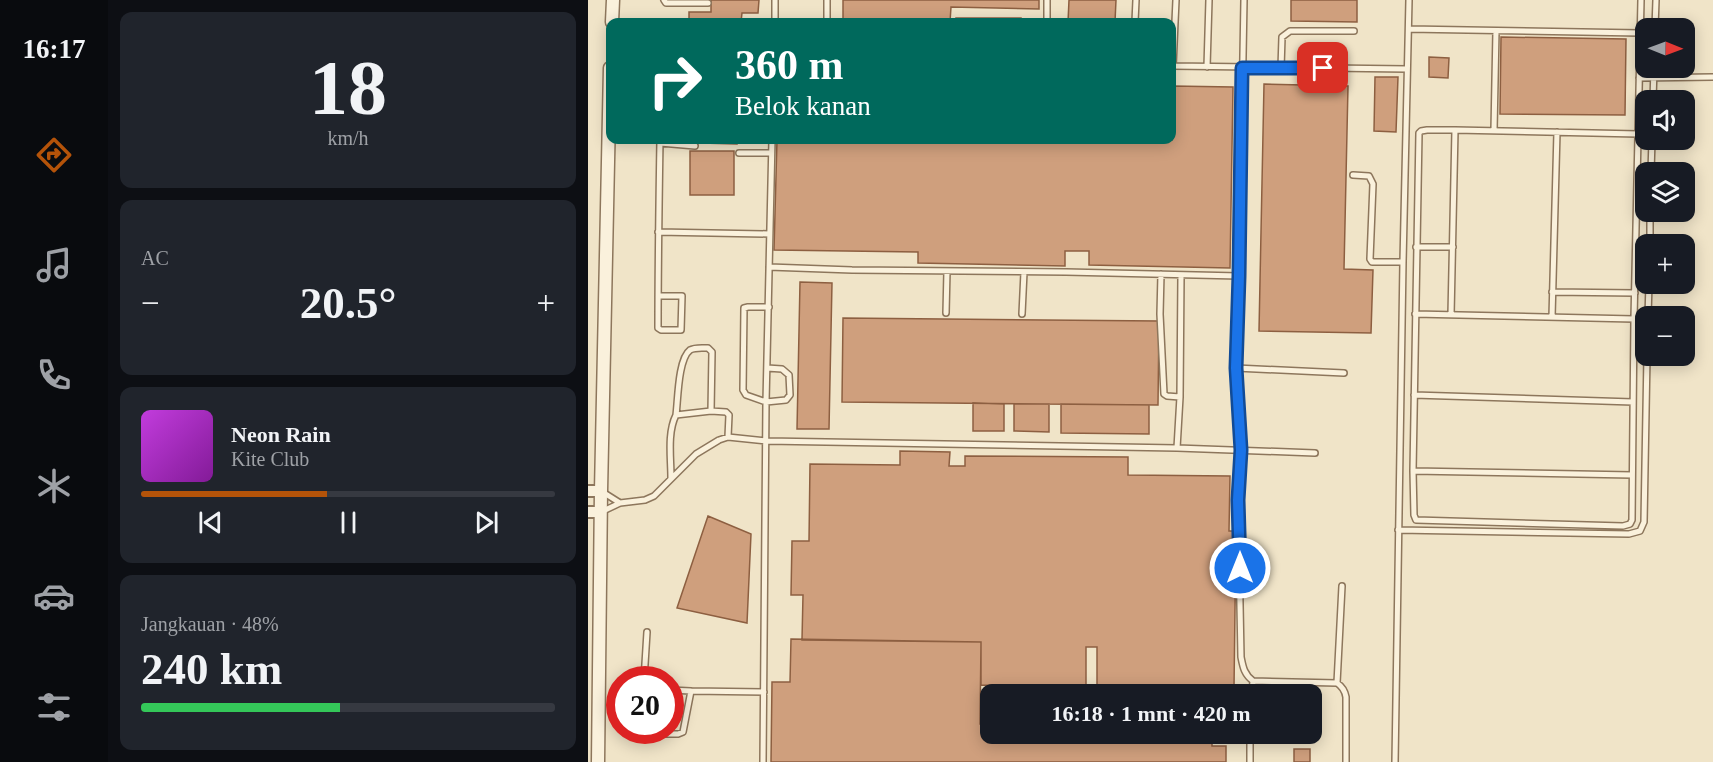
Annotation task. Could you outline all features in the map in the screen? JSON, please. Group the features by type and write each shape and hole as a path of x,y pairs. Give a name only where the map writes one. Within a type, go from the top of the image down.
{"street":[{"path":"612,18 613,0"},
{"path":"598,762 594,512 601,491 609,144"},
{"path":"588,491 601,491"}],"lane":[{"path":"664,0 666,3 708,3"},
{"path":"775,0 775,18"},
{"path":"827,0 827,18"},
{"path":"1047,0 1047,18"},
{"path":"1135,18 1136,0"},
{"path":"1175,18 1176,0"},
{"path":"1207,67 1209,0"},
{"path":"1244,0 1236,368 1241,450 1238,500 1241,657 1244,671 1253,681 1337,683 1344,690 1346,698 1346,762"},
{"path":"1395,762 1409,0"},
{"path":"1640,18 1641,0"},
{"path":"1655,18 1656,0"},
{"path":"1409,29 1635,33"},
{"path":"1281,68 1282,37 1290,31 1354,31"},
{"path":"1494,130 1496,31"},
{"path":"1176,66 1407,69"},
{"path":"1695,77 1713,77"},
{"path":"1639,78 1639,90"},
{"path":"1451,315 1455,130"},
{"path":"1552,292 1635,293 1632,520 1630,524 1623,526 1419,521 1414,518 1413,471 1418,136 1420,131 1494,130 1635,134"},
{"path":"1552,317 1557,132"},
{"path":"658,296 682,296 681,330 658,329 658,296 658,232 660,144"},
{"path":"681,144 695,146"},
{"path":"763,762 766,402 772,144"},
{"path":"1636,234 1638,150"},
{"path":"739,153 771,153"},
{"path":"1353,175 1369,176 1373,184 1370,259 1377,263 1403,262"},
{"path":"658,232 769,234"},
{"path":"1416,247 1453,248"},
{"path":"769,267 1239,276"},
{"path":"946,313 947,271"},
{"path":"1022,314 1024,272"},
{"path":"1161,274 1164,394 1180,397"},
{"path":"1177,448 1180,397 1181,275"},
{"path":"767,368 782,369 788,373 790,387 789,398 786,400 766,402 744,393 744,308 769,307"},
{"path":"1415,315 1634,319"},
{"path":"671,478 672,422 676,415 682,359 695,348 708,348 712,352 711,411"},
{"path":"1398,530 1629,534 1640,531 1644,522 1647,366"},
{"path":"1236,368 1344,373"},
{"path":"1414,395 1633,402"},
{"path":"676,415 724,411 728,413 728,437"},
{"path":"594,512 620,503 645,500 654,496 696,454 728,437 767,441 1177,448 1315,453"},
{"path":"1413,471 1632,475"},
{"path":"601,491 620,503"},
{"path":"1337,683 1342,586"},
{"path":"645,666 647,632"},
{"path":"684,691 764,692"},
{"path":"684,727 691,691"},
{"path":"1250,744 1250,762"}],"building":[{"path":"711,0 759,0 758,13 742,13 741,18 689,18 689,12 711,12"},
{"path":"843,0 1039,0 1039,9 951,7 950,18 843,18"},
{"path":"1069,0 1116,0 1115,18 1068,18"},
{"path":"1291,0 1357,0 1357,22 1291,21"},
{"path":"1501,37 1626,39 1625,115 1500,114"},
{"path":"1429,57 1449,58 1448,78 1429,77"},
{"path":"1375,77 1398,77 1396,132 1374,131"},
{"path":"1264,84 1348,86 1344,269 1373,270 1371,333 1259,331"},
{"path":"1176,86 1233,87 1230,268 1089,265 1089,251 1065,251 1065,266 918,263 918,252 774,250 777,144 1176,144"},
{"path":"690,151 734,151 734,195 690,195"},
{"path":"800,282 832,283 829,429 797,429"},
{"path":"843,318 1159,321 1158,405 842,402"},
{"path":"973,403 1004,404 1004,431 973,431"},
{"path":"1014,404 1049,404 1049,432 1014,431"},
{"path":"1061,404 1149,405 1149,434 1061,433"},
{"path":"900,451 950,452 949,466 965,466 965,456 1128,457 1128,475 1230,476 1229,531 1236,531 1234,684 1097,684 1097,647 1086,647 1086,684 981,684 981,642 802,640 803,595 791,595 792,541 809,541 810,464 900,465"},
{"path":"708,516 751,534 747,623 677,608"},
{"path":"791,639 981,642 980,744 1212,744 1212,746 1226,746 1226,762 771,762 772,682 790,682"},
{"path":"1294,749 1310,749 1310,762 1294,762"}],"route":[{"path":"1240,568 1238,500 1241,450 1236,368 1242,68 1323,68"}]}
